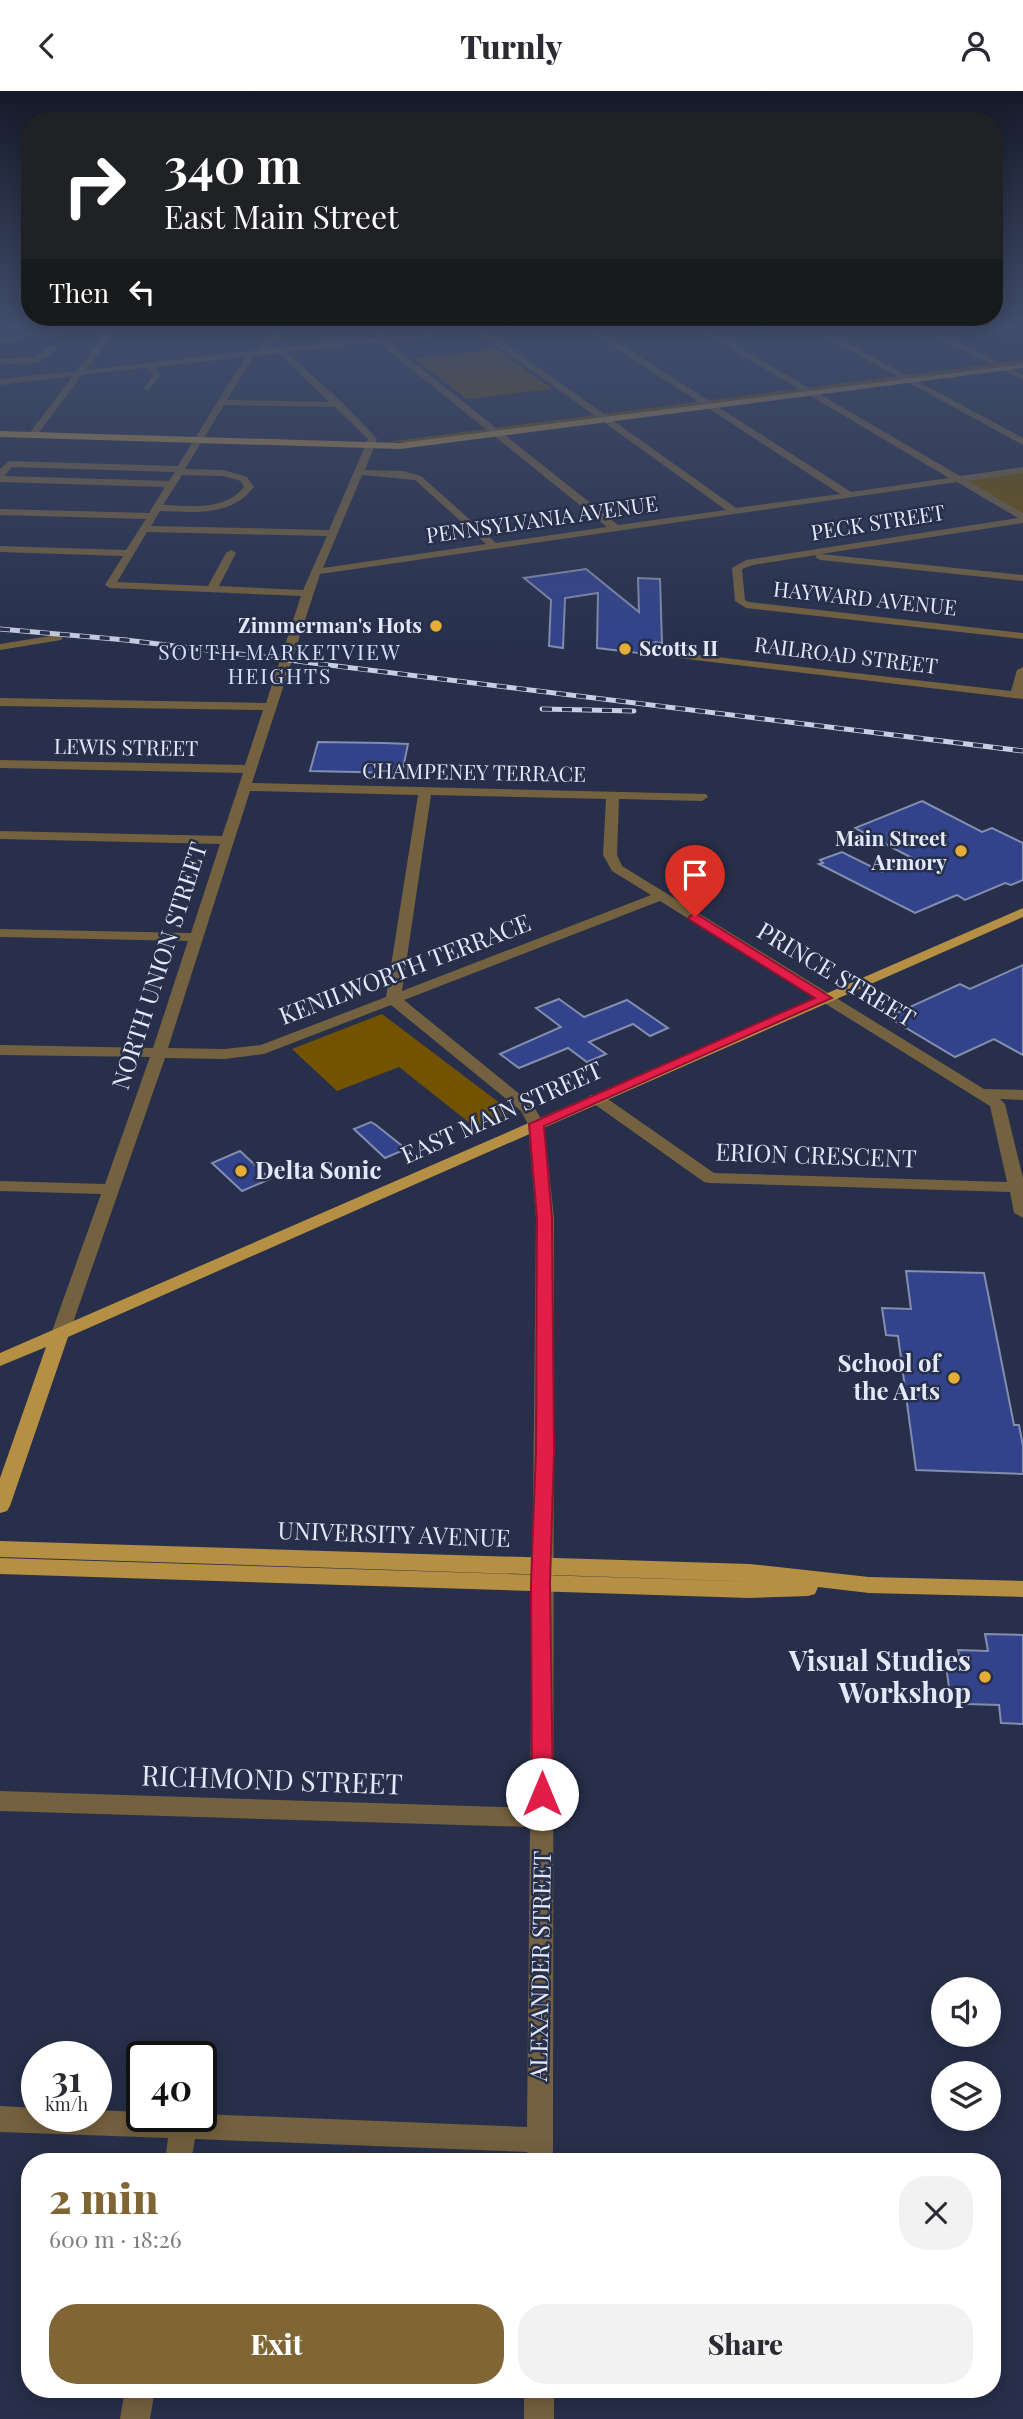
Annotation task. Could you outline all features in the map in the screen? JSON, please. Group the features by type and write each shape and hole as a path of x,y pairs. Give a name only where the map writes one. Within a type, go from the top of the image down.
{"main road":[{"path":"88,435 400,446 494,435"},
{"path":"370,443 433,435"},
{"name":"EAST MAIN STREET","path":"0,1360 1023,912"},
{"name":"NORTH UNION STREET","path":"0,1506 60,1334"},
{"name":"UNIVERSITY AVENUE","path":"0,1549 541,1574 749,1590 869,1585 1023,1590"},
{"name":"UNIVERSITY AVENUE","path":"0,1566 541,1574"}],"street":[{"path":"202,435 110,585 308,593"},
{"path":"370,435 370,443"},
{"path":"500,435 615,529"},
{"path":"627,435 735,512"},
{"path":"754,435 849,495"},
{"path":"881,435 1023,519"},
{"name":"NORTH UNION STREET","path":"60,1334 159,1053 308,593 370,443"},
{"path":"0,477 9,464 180,470 230,474 244,479 248,487 240,499 226,505 206,508 154,512 0,512"},
{"name":"PENNSYLVANIA AVENUE","path":"316,572 1023,470"},
{"path":"357,472 403,474 418,478 495,547"},
{"path":"0,477 172,484"},
{"name":"PECK STREET","path":"739,566 1023,519"},
{"path":"143,529 332,533"},
{"path":"0,549 128,553"},
{"path":"212,589 231,553"},
{"path":"796,555 1023,578"},
{"name":"HAYWARD AVENUE","path":"739,566 740,601 746,605 1023,636"},
{"path":"0,647 57,638"},
{"name":"RAILROAD STREET","path":"665,654 1020,695"},
{"path":"1020,695 1023,670"},
{"path":"0,702 270,707"},
{"name":"LEWIS STREET","path":"0,764 251,769"},
{"name":"CHAMPENEY TERRACE","path":"245,787 702,797"},
{"path":"425,791 393,999 527,1108 536,1124"},
{"name":"PRINCE STREET","path":"613,795 611,860 621,872 985,1094 997,1104 1023,1213"},
{"path":"0,835 227,840"},
{"name":"KENILWORTH TERRACE","path":"0,1050 225,1054 256,1051 660,895"},
{"path":"0,933 195,937"},
{"path":"985,1094 1023,1095"},
{"name":"ERION CRESCENT","path":"596,1098 710,1178 1017,1188"},
{"name":"ALEXANDER STREET","path":"536,1124 545,1231 545,1451 541,1574 540,2150"},
{"path":"0,1186 110,1189"},
{"name":"RICHMOND STREET","path":"0,1801 542,1818"},
{"path":"0,2119 126,2125"},
{"path":"217,2129 540,2150"},
{"path":"179,2153 182,2132"},
{"path":"135,2419 138,2398"},
{"path":"539,2398 539,2419"}],"shaded area":[{"path":"443,435 480,435 423,442 386,442"},
{"path":"1023,471 1023,515 967,481 967,480"},
{"path":"382,1014 509,1110 508,1114 476,1128 399,1067 337,1091 292,1049"}],"building":[{"path":"586,569 639,612 638,578 660,579 662,643 655,642 647,654 597,648 598,593 565,598 563,648 549,646 551,600 524,578"},
{"path":"318,742 408,744 402,773 310,771"},
{"name":"Main Street Armory","path":"922,801 982,832 992,828 1023,843 1023,880 1011,885 1005,883 965,900 957,895 915,913 819,864 823,863 820,860 842,852 882,872 914,859 855,828"},
{"path":"1023,965 1023,1055 994,1039 955,1057 888,1017 960,984 970,989"},
{"path":"559,999 584,1017 627,1000 668,1028 650,1036 633,1024 589,1042 606,1054 587,1062 568,1048 519,1068 500,1054 561,1027 536,1008"},
{"path":"371,1122 406,1149 385,1158 354,1129"},
{"name":"Delta Sonic","path":"240,1151 270,1179 242,1191 212,1163"},
{"name":"School of the Arts","path":"906,1271 984,1273 1014,1425 1019,1425 1023,1446 1023,1474 916,1470 898,1336 886,1335 882,1308 911,1309"},
{"name":"Visual Studies Workshop","path":"985,1634 1023,1635 1023,1724 1001,1723 999,1705 966,1704 965,1694 950,1694 945,1659 960,1660 958,1650 988,1651"}],"railway":[{"path":"0,629 126,640 1023,751"},
{"path":"542,709 634,711"}],"place":[{"name":"Zimmerman's Hots","path":"436,626"},
{"name":"Scotts II","path":"625,649"},
{"name":"Main Street Armory","path":"961,851"},
{"name":"Delta Sonic","path":"241,1171"},
{"name":"School of the Arts","path":"954,1378"},
{"name":"Visual Studies Workshop","path":"985,1677"}],"district":[{"name":"SOUTH MARKETVIEW HEIGHTS","path":"280,665"}],"route":[{"path":"542,1794 545,1218 536,1124 825,998 695,917"}]}
